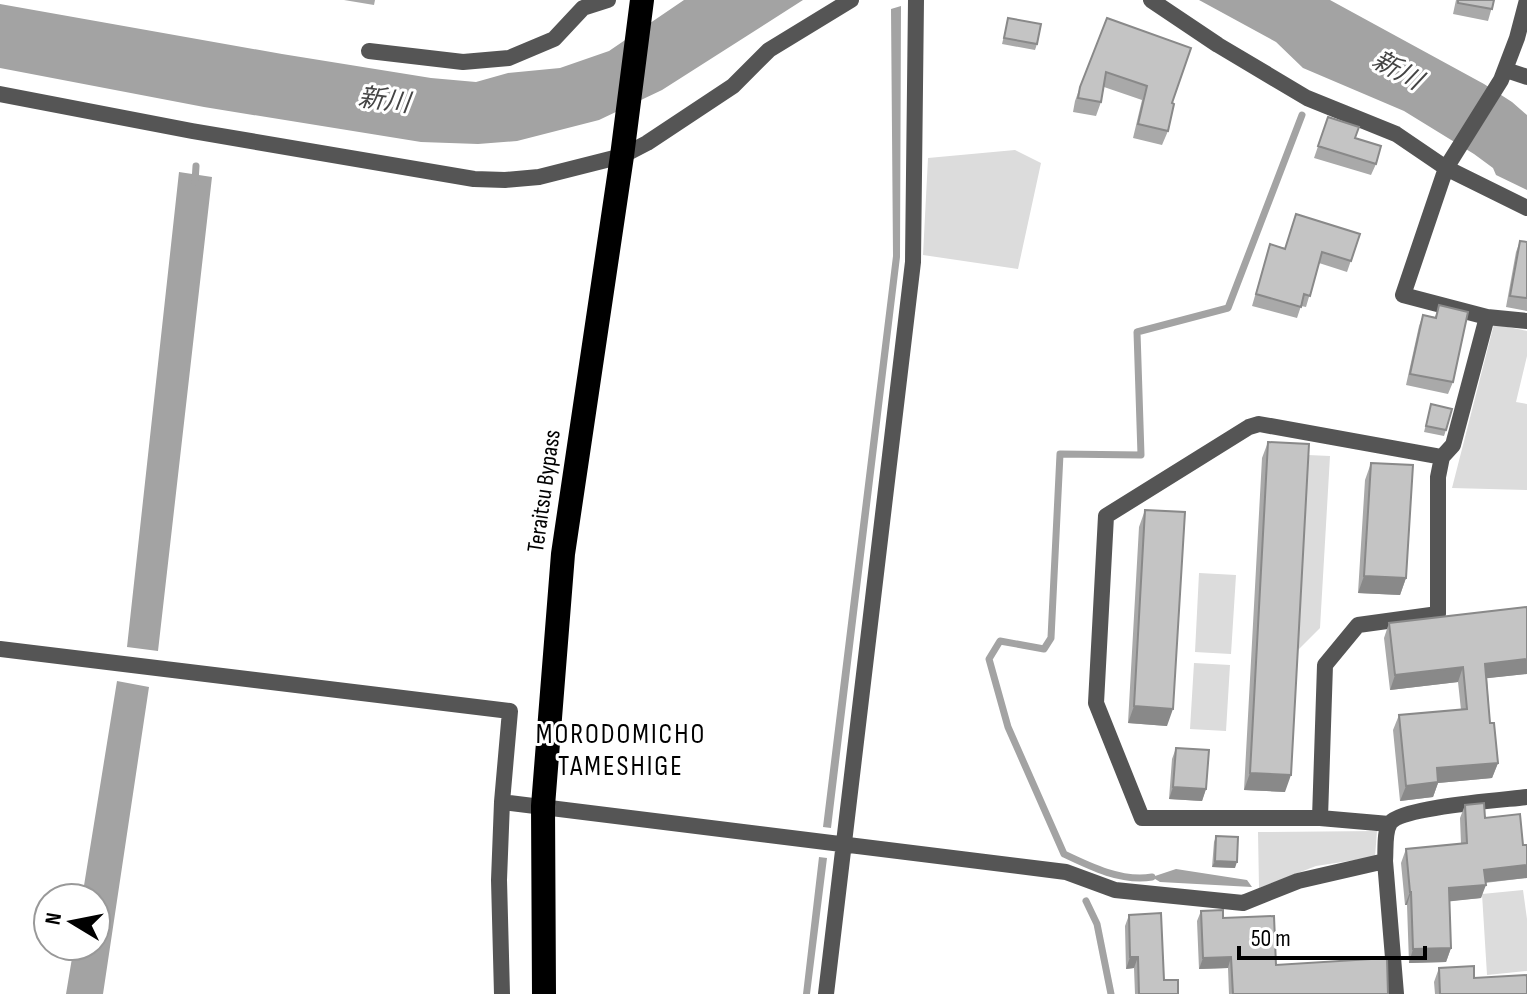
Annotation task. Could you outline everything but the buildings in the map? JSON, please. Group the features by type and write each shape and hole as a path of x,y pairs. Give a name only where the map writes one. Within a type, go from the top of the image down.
{"highway":[{"name":"Teraitsu Bypass","path":"544,994 543,806 563,554 642,0"}],"street":[{"path":"369,51 463,62 509,58 554,39 584,4 608,0"},
{"path":"0,94 192,131 474,179 539,177 622,156 647,143 733,86 769,50 851,0"},
{"path":"826,994 913,262 916,0"},
{"path":"1151,0 1218,45 1307,98 1396,134 1527,208"},
{"path":"1527,0 1503,75 1448,164 1403,295 1487,317 1527,321"},
{"path":"1503,75 1527,77"},
{"path":"1320,818 1325,665 1358,625 1438,614 1438,477 1442,457 1453,445 1487,317"},
{"path":"1389,824 1320,818 1142,818 1096,703 1106,516 1249,427 1259,424 1442,457"},
{"path":"0,649 510,711 499,880 502,994"},
{"path":"1396,994 1385,861 1389,824 1397,817 1415,811 1527,797"},
{"path":"502,802 1066,872 1115,890 1243,903 1298,881 1385,861"}],"shaded area":[{"path":"1015,150 1041,163 1018,269 923,255 928,158"},
{"path":"1494,324 1527,331 1527,356 1516,402 1527,404 1527,490 1452,488"},
{"path":"1308,455 1330,456 1320,628 1296,652"},
{"path":"1199,573 1236,575 1231,654 1195,652"},
{"path":"1194,663 1230,665 1226,731 1190,729"},
{"path":"1377,831 1375,857 1316,866 1259,888 1258,832"},
{"path":"1523,890 1527,919 1527,971 1487,975 1482,894"}],"water":[{"name":"新川","path":"684,0 803,0 662,90 599,120 517,141 478,144 421,142 204,107 0,68 0,4 282,54 431,78 476,82 508,73 560,68 609,51"},
{"name":"新川","path":"1199,0 1330,0 1484,84 1527,115 1527,190 1496,175 1493,168 1474,154 1404,111 1303,68 1276,42"},
{"path":"901,6 900,257 831,828 823,827 893,256 891,9"},
{"path":"179,172 212,177 158,651 127,647"},
{"path":"117,681 149,687 112,934 112,882 85,882"},
{"path":"819,857 827,858 810,994 803,994"},
{"path":"1176,869 1247,880 1252,887 1160,882 1152,877"},
{"path":"71,962 108,962 103,994 66,994"}],"waterway":[{"path":"1152,877 1118,875 1064,854 1008,727 989,659 1000,641 1044,649 1051,638 1060,454 1141,455 1137,332 1228,308 1302,115"},
{"path":"195,182 196,166"},
{"path":"1086,901 1097,924 1111,994"}],"district":[{"name":"MORODOMICHO TAMESHIGE","path":"621,750"}]}
